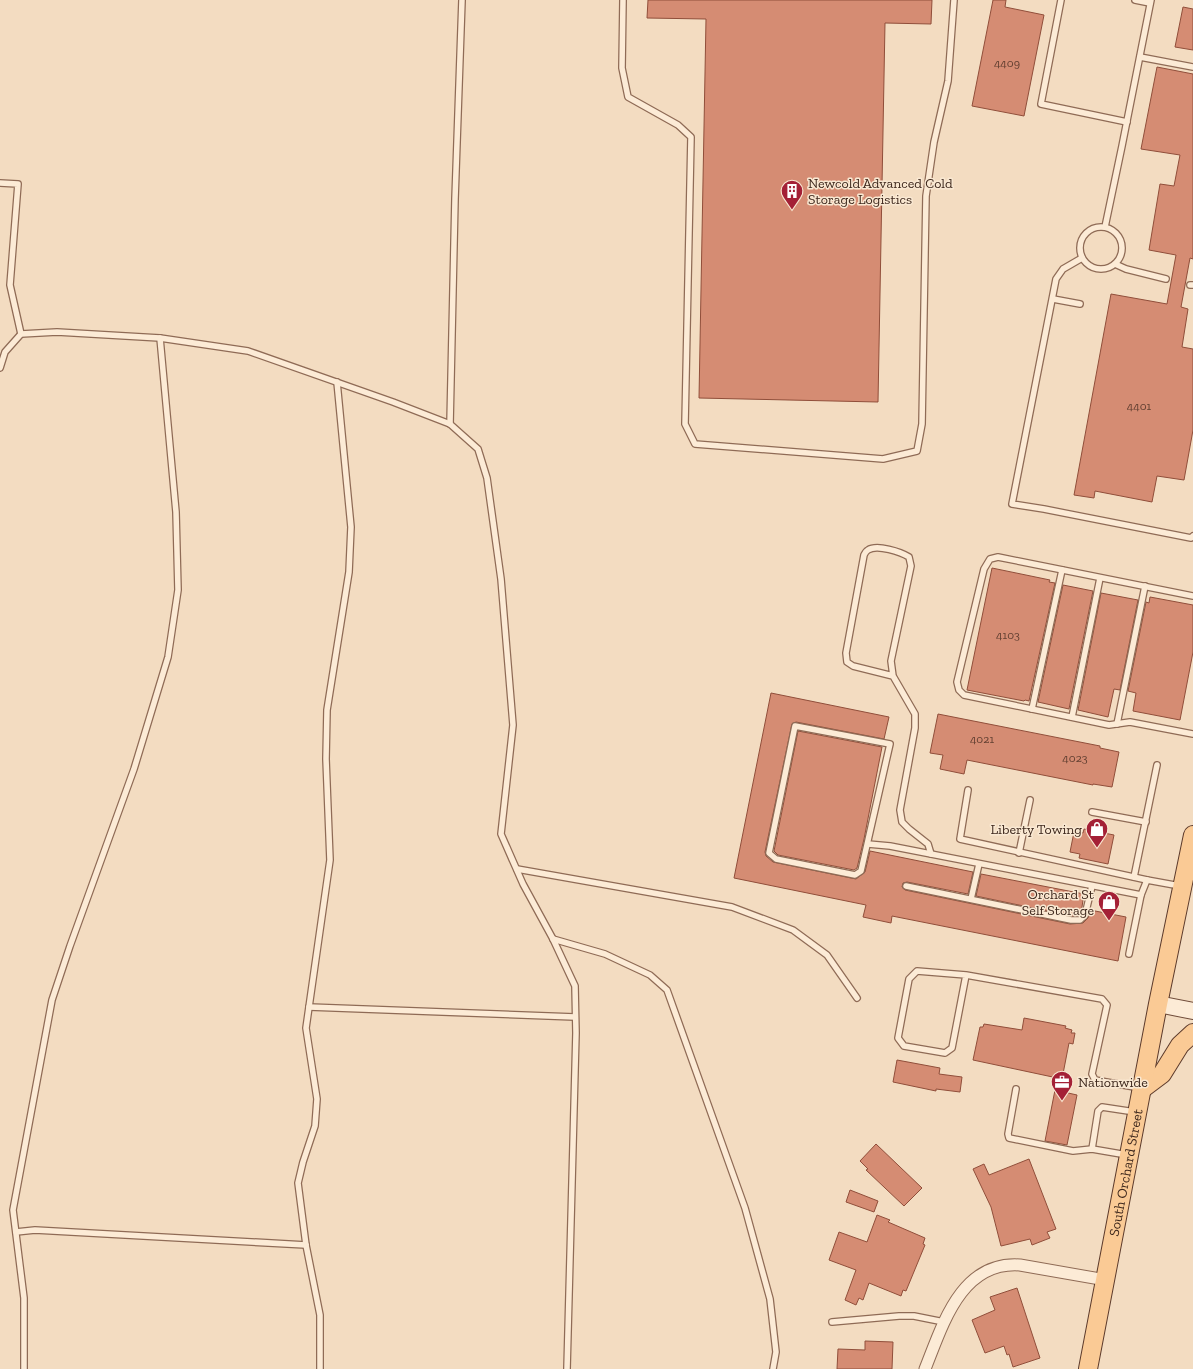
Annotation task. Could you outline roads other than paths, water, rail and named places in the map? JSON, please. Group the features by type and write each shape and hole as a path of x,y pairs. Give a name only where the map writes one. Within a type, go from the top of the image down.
{"main road":[{"name":"South Orchard Street","path":"1088,1369 1158,1004 1193,835"},
{"path":"1158,1004 1193,1011"},
{"path":"1142,1089 1162,1074 1180,1045 1193,1033"}],"street":[{"path":"925,1369 944,1322 958,1296 978,1276 987,1270 1007,1264 1020,1265 1106,1280"}],"lane":[{"path":"450,424 455,199 462,0"},
{"path":"623,0 622,68 628,97 678,125 691,137 685,424 695,444 883,459 917,451 922,424 926,196 934,142 948,81 954,0"},
{"path":"1061,0 1041,104 1127,122"},
{"path":"1105,227 1150,1 1135,0"},
{"path":"1140,57 1193,67"},
{"path":"0,183 18,184 10,285 21,334"},
{"path":"1105,227 1116,234 1120,239 1122,253 1115,264 1110,267 1097,269 1086,263 1082,258 1080,247 1084,236 1093,228 1105,227"},
{"path":"1082,258 1063,269 1056,278 1012,504 1191,538 1193,536"},
{"path":"1115,264 1126,269 1166,279"},
{"path":"1053,299 1080,304"},
{"path":"0,368 5,352 21,334 57,332 160,338 248,351 393,402 450,424 478,449 488,486 502,579 513,726 501,834 523,884 553,939 575,986 567,1369"},
{"path":"24,1369 24,1298 13,1210 52,1000 134,769 168,657 178,590 176,512 160,338"},
{"path":"320,1369 320,1315 306,1245 298,1183 315,1126 317,1098 306,1028 330,860 326,759 328,710 349,572 350,528 337,382"},
{"path":"893,676 853,666 846,662 846,653 864,555 868,550 876,547 902,553 909,557 911,566 891,661 893,676 915,714 900,810 902,822 928,844 931,854"},
{"path":"1193,596 998,557 990,559 984,569 957,682 959,690 964,695 1109,725 1130,722 1193,734"},
{"path":"1032,709 1062,570"},
{"path":"1072,717 1100,578"},
{"path":"1117,724 1145,586"},
{"path":"795,726 890,744 868,844 861,871 855,875 776,859 769,853 795,726"},
{"path":"1134,877 1157,765"},
{"path":"968,790 960,840 1182,887"},
{"path":"1019,853 1030,800"},
{"path":"1092,812 1146,822"},
{"path":"868,844 890,846 1141,895"},
{"path":"971,899 979,864"},
{"path":"517,870 732,907 786,927 793,930 827,955 857,998"},
{"path":"1129,954 1141,895 1147,880"},
{"path":"906,886 1071,920 1080,920 1085,915 1092,886"},
{"path":"553,939 605,954 650,975 667,990 749,1223 770,1299 776,1352 773,1369"},
{"path":"966,975 952,1048 945,1053 904,1046 898,1038 909,980 917,971 966,975 1102,999 1107,1005 1092,1074 1095,1080 1142,1089"},
{"path":"309,1007 575,1017"},
{"path":"1016,1090 1008,1134 1009,1138 1074,1151 1092,1149 1129,1156"},
{"path":"1092,1149 1098,1111 1102,1107 1138,1112"},
{"path":"16,1232 35,1230 306,1245"},
{"path":"832,1322 914,1316 944,1322"}],"place":[{"name":"Newcold Advanced Cold Storage Logistics","path":"792,210"},
{"name":"Liberty Towing","path":"1097,848"},
{"name":"Orchard St Self Storage","path":"1109,922"},
{"name":"Nationwide","path":"1062,1102"}]}
